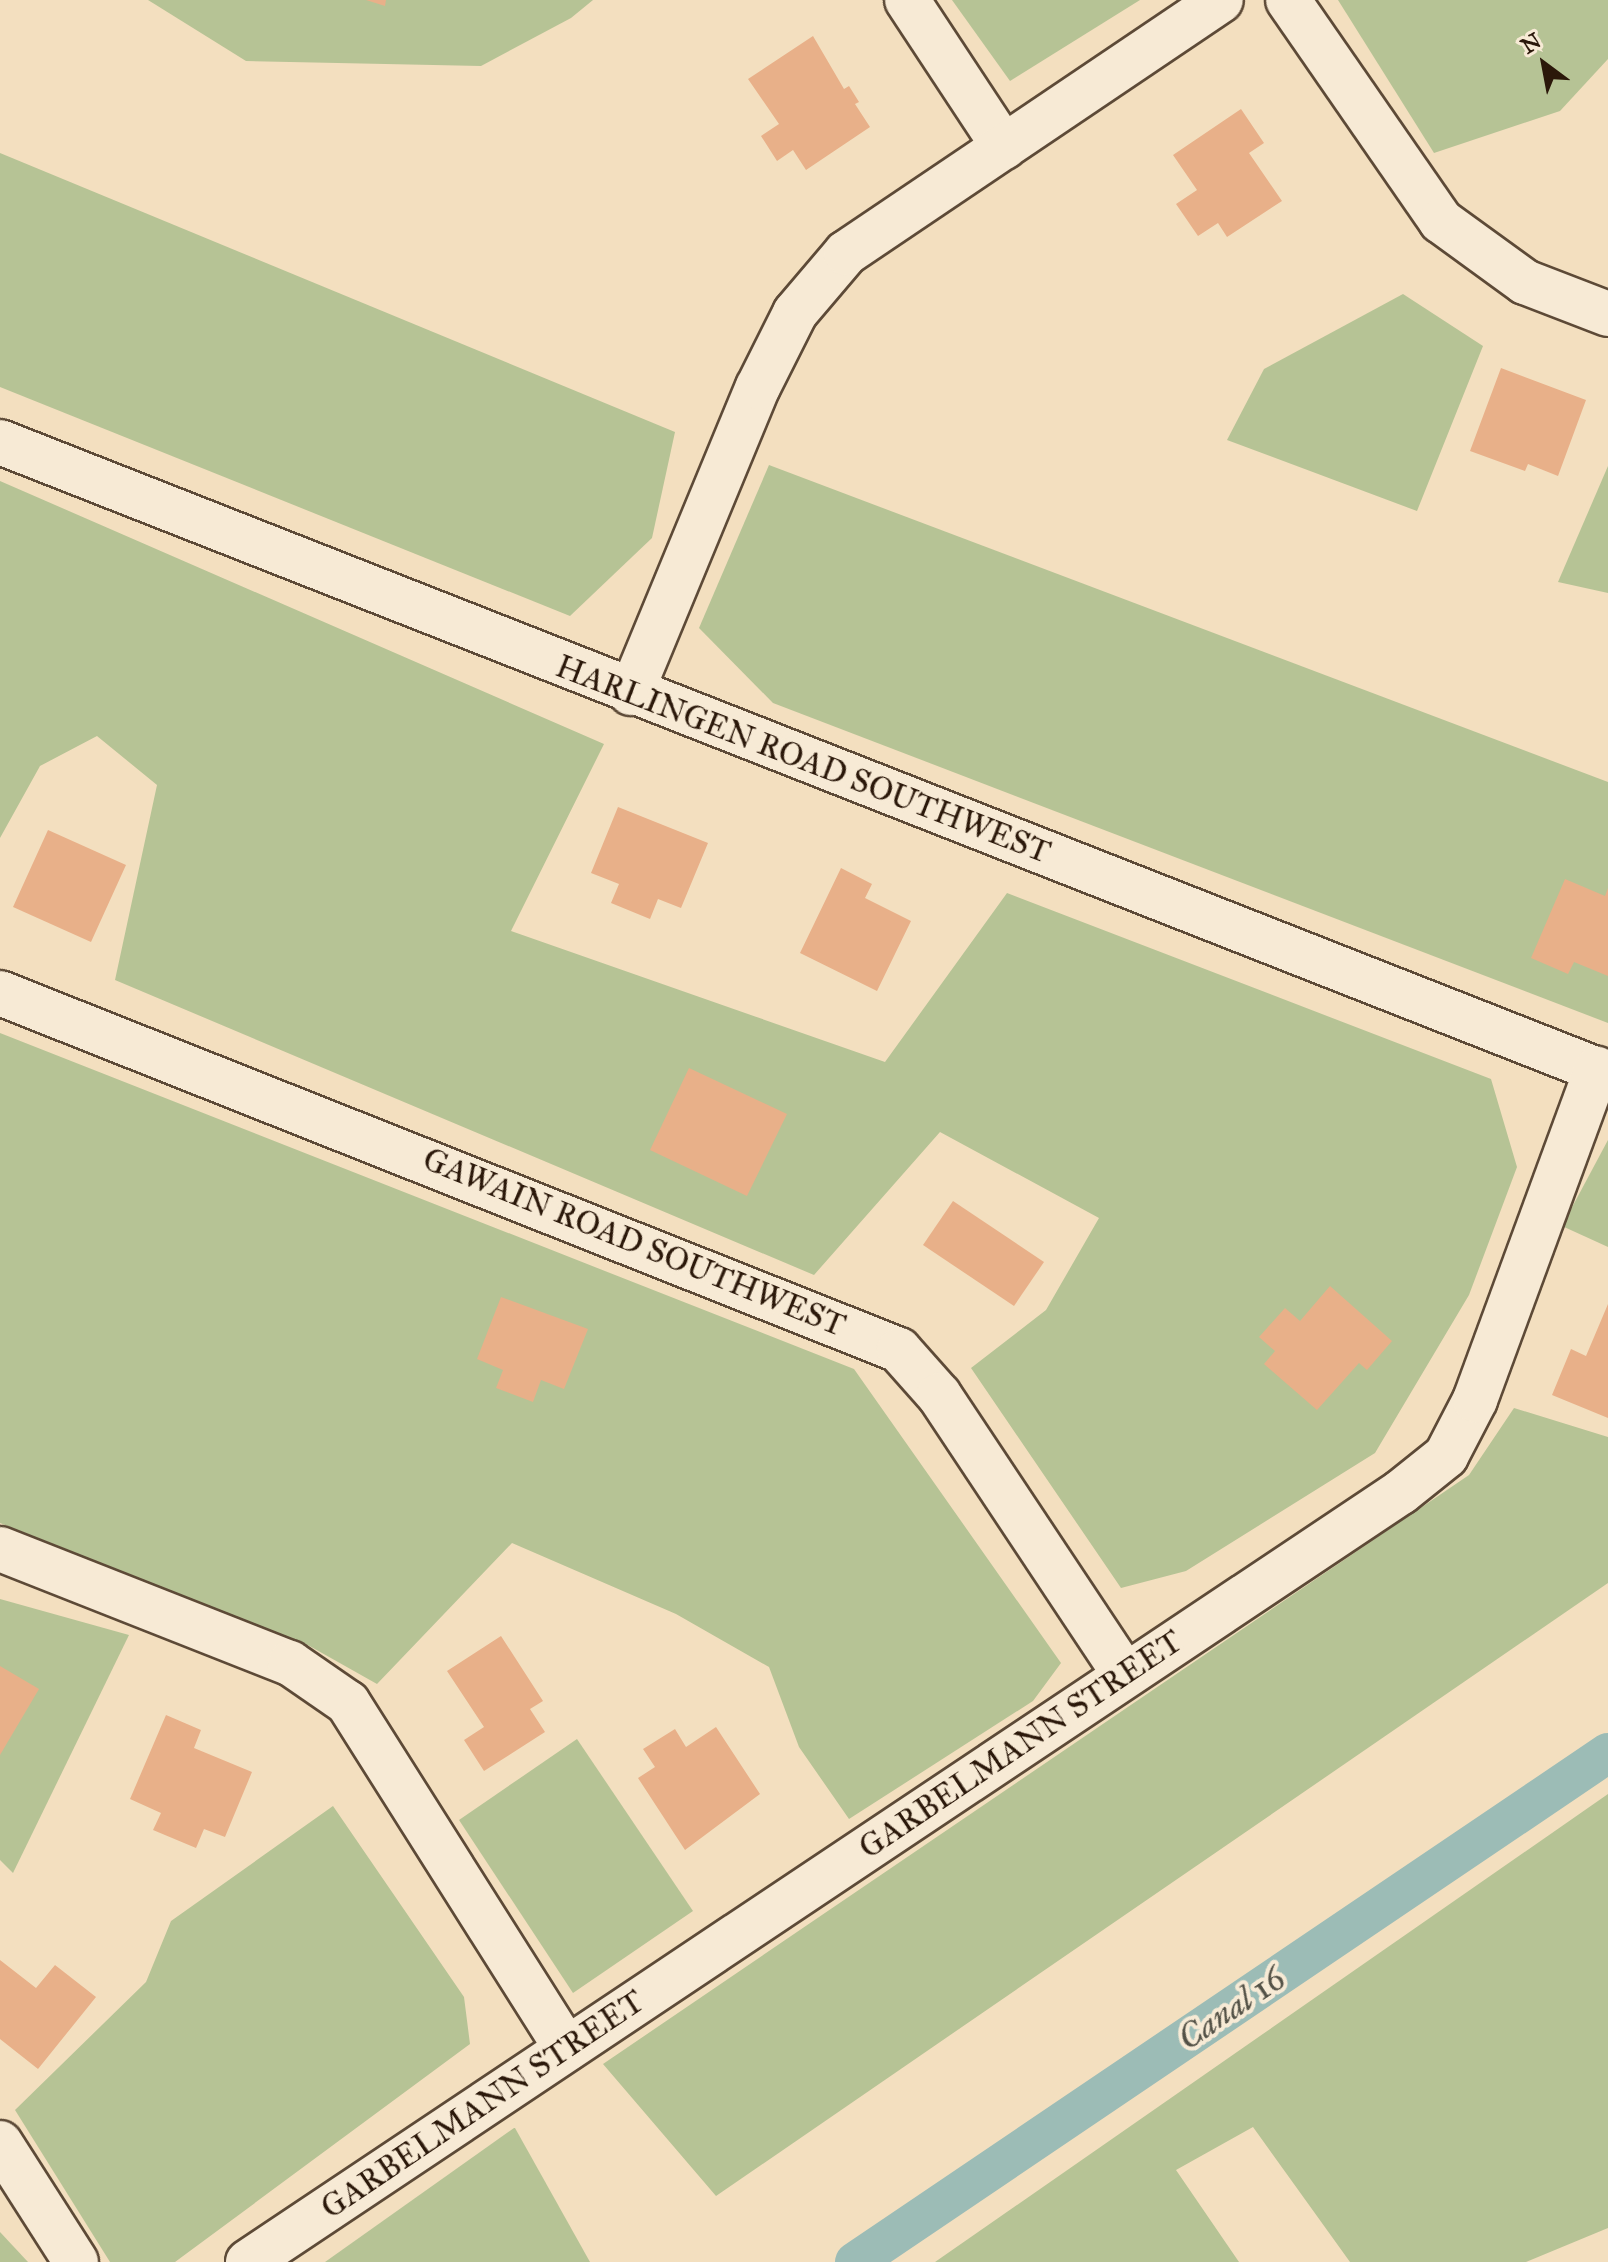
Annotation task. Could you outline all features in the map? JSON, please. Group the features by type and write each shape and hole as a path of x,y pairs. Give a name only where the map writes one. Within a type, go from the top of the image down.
{"street":[{"path":"907,0 1004,147"},
{"path":"631,693 758,387 795,313 846,253 1221,0"},
{"path":"1288,0 1441,221 1525,282 1608,314"},
{"name":"HARLINGEN ROAD SOUTHWEST","path":"0,442 631,693 1603,1071"},
{"name":"GAWAIN ROAD SOUTHWEST","path":"0,993 899,1350 939,1395 1125,1675"},
{"name":"GARBELMANN STREET","path":"248,2262 1401,1492 1446,1456 1475,1400 1603,1071"},
{"path":"0,1549 290,1663 348,1703 567,2049"},
{"path":"0,2143 76,2262"}],"green space":[{"path":"148,0 593,0 571,18 481,66 246,61"},
{"path":"952,0 1140,0 1010,81"},
{"path":"1338,0 1608,0 1608,59 1560,111 1434,153"},
{"path":"0,153 675,432 652,538 570,616 0,387"},
{"path":"1403,294 1483,346 1417,511 1227,440 1264,369"},
{"path":"769,465 1608,782 1608,1023 773,703 699,628"},
{"path":"1608,466 1608,593 1558,582"},
{"path":"0,481 604,744 511,931 885,1062 1007,893 1491,1079 1517,1167 1469,1295 1375,1453 1186,1571 1121,1588 971,1368 1046,1310 1099,1218 940,1132 814,1275 115,980 157,785 97,736 40,766 0,838"},
{"path":"0,1033 854,1369 1061,1663 1033,1701 849,1819 799,1747 769,1667 676,1614 512,1543 377,1684 306,1644 0,1523"},
{"path":"1608,1140 1608,1247 1562,1226"},
{"path":"1514,1408 1608,1437 1608,1583 716,2196 603,2064 1469,1475"},
{"path":"0,1599 129,1635 13,1873 0,1860"},
{"path":"577,1739 693,1911 573,1993 459,1820"},
{"path":"1608,1794 1608,2228 1526,2262 1350,2262 1253,2127 1176,2170 1239,2262 935,2262"},
{"path":"333,1806 464,1997 470,2044 175,2262 110,2262 15,2110 146,1982 171,1921"},
{"path":"514,2128 590,2262 325,2262"},
{"path":"0,2232 28,2262 0,2262"}],"building":[{"path":"366,0 386,0 385,6"},
{"path":"813,36 844,89 849,86 859,102 855,104 870,127 806,170 793,150 777,161 761,136 779,124 748,79"},
{"path":"1241,109 1264,143 1249,153 1282,201 1227,237 1218,223 1198,236 1176,204 1197,190 1173,155"},
{"path":"1501,368 1586,400 1558,476 1528,464 1525,471 1470,451"},
{"path":"618,807 708,843 681,908 658,899 650,919 611,903 619,884 591,873"},
{"path":"48,830 126,865 91,942 13,907"},
{"path":"841,868 872,884 865,898 911,921 877,991 800,953"},
{"path":"1565,879 1605,896 1608,888 1608,976 1574,962 1568,974 1531,958"},
{"path":"689,1068 787,1114 747,1196 650,1150"},
{"path":"953,1201 1044,1262 1014,1306 923,1245"},
{"path":"1330,1286 1392,1341 1367,1370 1359,1363 1317,1410 1264,1364 1275,1351 1259,1337 1285,1308 1300,1321"},
{"path":"501,1297 588,1329 564,1389 541,1380 533,1402 496,1388 503,1370 477,1359"},
{"path":"1608,1304 1608,1418 1552,1395 1571,1349 1586,1356"},
{"path":"501,1636 543,1701 530,1709 545,1732 484,1771 464,1740 484,1727 447,1671"},
{"path":"0,1666 39,1689 0,1755"},
{"path":"166,1715 201,1730 194,1748 252,1772 225,1837 204,1829 196,1848 153,1830 161,1813 130,1799"},
{"path":"716,1727 760,1794 685,1850 638,1778 655,1767 643,1749 675,1729 686,1747"},
{"path":"0,1960 36,1988 55,1965 96,1997 38,2069 0,2039"}],"waterway":[{"name":"Canal 16","path":"855,2262 1608,1753"}]}
